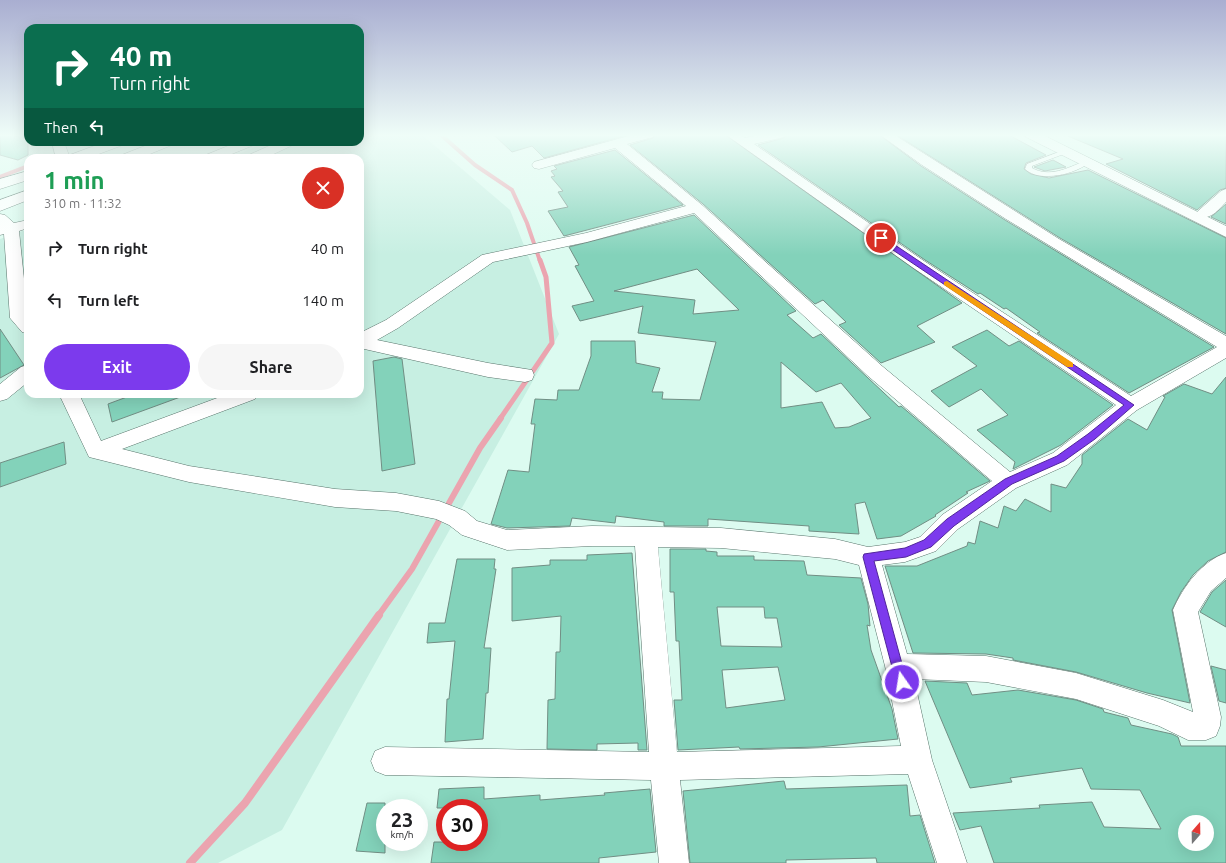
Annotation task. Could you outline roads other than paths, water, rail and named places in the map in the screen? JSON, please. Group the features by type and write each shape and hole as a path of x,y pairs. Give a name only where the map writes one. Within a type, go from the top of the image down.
{"main road":[{"path":"1112,174 1226,232"},
{"path":"1123,174 1226,225"},
{"path":"0,184 24,176"},
{"path":"1204,214 1226,194"},
{"path":"0,206 24,197"}],"street":[{"path":"655,174 697,208 875,370 1008,482"},
{"path":"791,174 918,264 1130,405"},
{"path":"945,174 1097,269 1226,344"},
{"path":"364,339 392,324 488,258 587,237 697,208"},
{"path":"24,224 4,226 19,318 24,324"},
{"path":"364,342 488,370 525,374"},
{"path":"96,451 189,474 335,498 396,502 445,513 470,528 507,540 592,536 722,538 776,542 835,549 868,557 906,552 928,544 950,522 1008,482 1060,459 1092,436 1130,405 1226,350"},
{"path":"0,394 24,375"},
{"path":"71,398 96,451"},
{"path":"96,451 237,398"},
{"path":"646,537 664,766 674,863"},
{"path":"868,557 898,666 918,760 952,863"},
{"path":"898,666 986,669 1068,685 1164,714 1188,726 1206,726 1207,717 1185,610 1203,583 1226,563"},
{"path":"385,761 664,766 918,760"}],"lane":[{"path":"1040,174 1044,176 1053,174"}],"waterway":[{"path":"0,177 7,174"},
{"path":"489,174 512,190 527,223 540,261"},
{"path":"500,419 552,343 546,277 540,260"},
{"path":"378,616 412,569 480,448 501,418"},
{"path":"190,863 245,803 379,615"}]}
